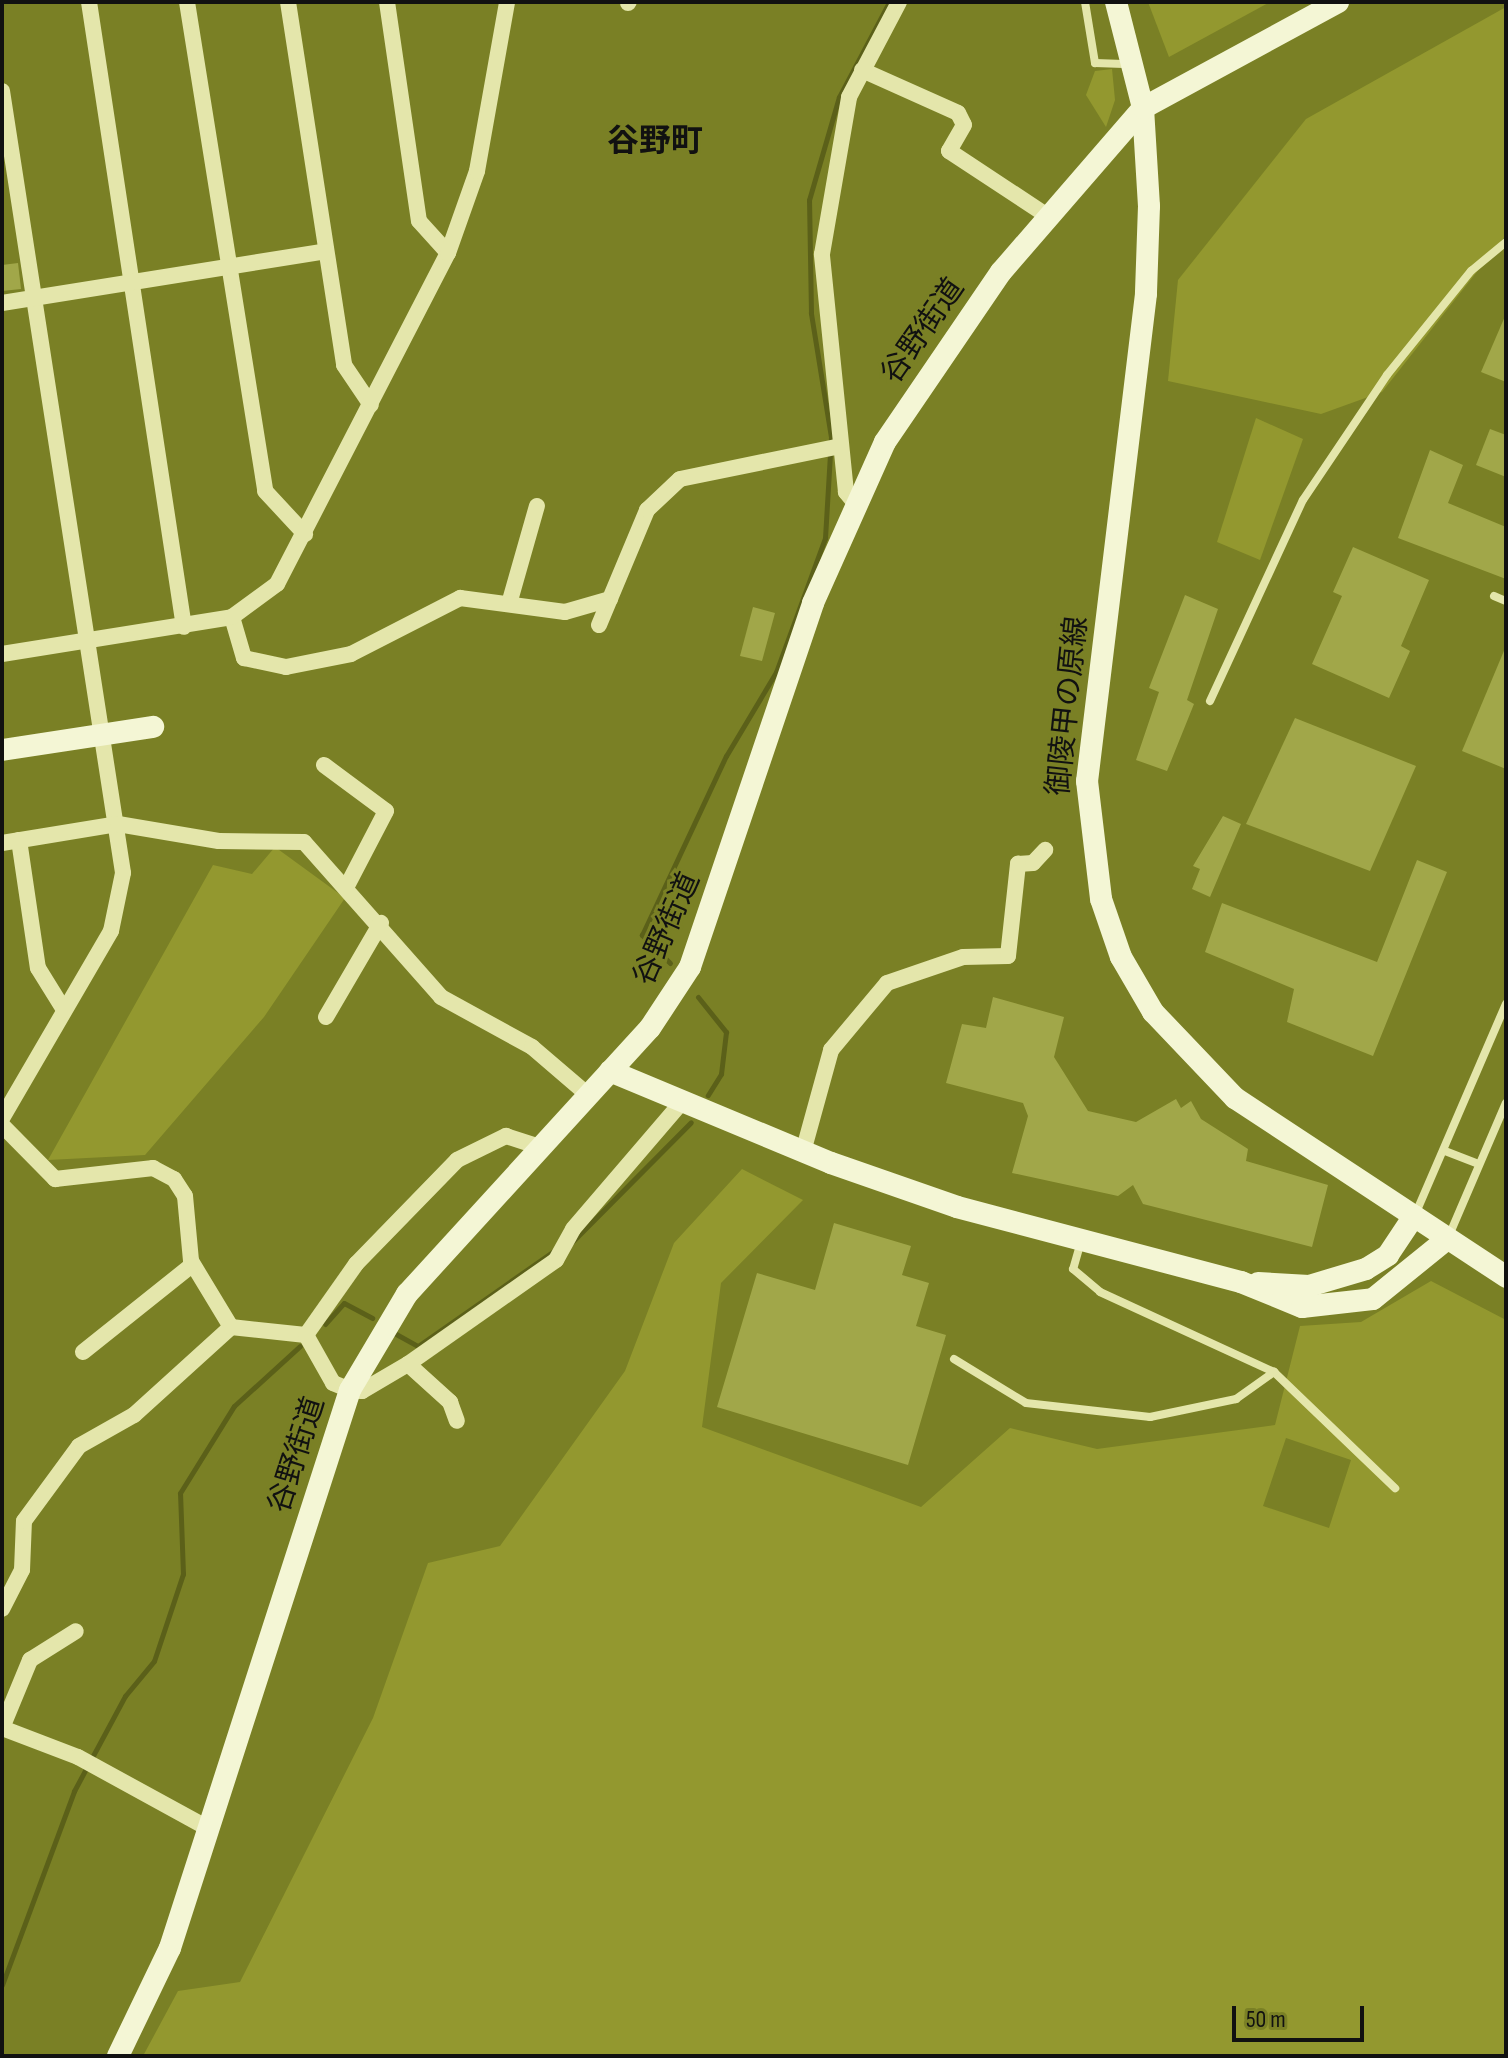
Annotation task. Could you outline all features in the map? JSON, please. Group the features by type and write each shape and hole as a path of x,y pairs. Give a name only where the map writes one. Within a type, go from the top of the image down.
{"street":[{"path":"89,2 184,627"},
{"path":"187,2 265,491 305,534"},
{"path":"288,2 344,365 371,405"},
{"path":"387,2 419,221 448,253"},
{"path":"2,654 232,617 267,596 305,534 448,253 477,171 507,2"},
{"path":"854,502 833,447 822,254 849,97 899,2"},
{"name":"御陵甲の原線","path":"1116,2 1143,108 1146,294 1087,781 1101,899 1121,957 1189,1055 1235,1098 1506,1277"},
{"name":"谷野街道","path":"118,2056 170,1948 206,1827 350,1390 407,1294 650,1028 699,946 854,502 915,392 1046,215 1143,108 1338,2"},
{"path":"862,70 958,113 964,125 949,151 1046,215"},
{"path":"2,91 118,824 120,905 64,1010 8,1098 2,1118"},
{"path":"2,303 229,269 325,251"},
{"path":"599,625 647,510 680,479 833,447"},
{"path":"509,604 537,506"},
{"path":"232,617 244,658 286,667 351,654 460,598 565,612 610,599"},
{"path":"2,750 153,727"},
{"path":"324,765 386,811 346,888"},
{"path":"2,843 118,824 219,841 304,842 381,923 441,997 532,1047 588,1095"},
{"path":"19,840 38,968 64,1010"},
{"path":"803,1152 831,1050 887,983 963,957 1008,956 1018,864 1033,863 1045,850"},
{"path":"326,1017 381,923"},
{"path":"610,1071 680,1104 803,1152 1080,1245 1241,1282 1302,1307 1332,1308 1394,1287 1447,1239"},
{"path":"306,1335 333,1383 350,1390 362,1391 408,1364 562,1252 573,1229 680,1104"},
{"path":"2,1125 55,1179 153,1168 174,1179 185,1196 192,1265 231,1327"},
{"path":"306,1335 356,1264 457,1160 506,1136 540,1147"},
{"path":"1241,1282 1309,1286 1366,1269 1388,1255 1414,1216"},
{"path":"83,1352 192,1265"},
{"path":"2,1609 22,1570 24,1521 49,1482 79,1446 134,1415 231,1327 306,1335"},
{"path":"408,1364 450,1402 457,1421"},
{"path":"76,1631 30,1660 2,1728 78,1757 96,1770 206,1827"}],"lane":[{"path":"1085,2 1095,63 1132,64"},
{"path":"1210,701 1303,500 1387,375 1471,271 1506,242"},
{"path":"1494,596 1506,601"},
{"path":"1414,1216 1445,1151 1506,1004"},
{"path":"1447,1239 1506,1103"},
{"path":"1445,1151 1479,1164"},
{"path":"1080,1245 1073,1269 1100,1292 1274,1372 1395,1488"},
{"path":"954,1359 1026,1403 1150,1417 1236,1399 1274,1372"}],"shaded area":[{"path":"1148,2 1270,2 1169,57"},
{"path":"1506,7 1506,235 1382,392 1321,414 1168,381 1178,280 1306,119"},
{"path":"1112,69 1115,100 1106,127 1086,95 1095,71"},
{"path":"1256,418 1303,439 1260,560 1217,542"},
{"path":"275,847 345,898 264,1017 145,1155 48,1160 213,865 252,874"},
{"path":"742,1169 803,1200 721,1283 702,1427 921,1507 1010,1428 1097,1449 1275,1425 1300,1326 1361,1322 1431,1281 1506,1320 1506,2056 143,2056 178,1991 240,1982 373,1718 428,1563 500,1546 625,1371 674,1243","holes":["1286,1438 1351,1460 1329,1528 1263,1506"]}],"building":[{"path":"18,263 21,289 2,291 2,265"},
{"path":"1506,314 1506,382 1481,372"},
{"path":"1490,429 1506,435 1506,477 1476,465"},
{"path":"1430,450 1463,465 1448,503 1506,527 1506,579 1398,538"},
{"path":"1353,547 1429,580 1401,646 1410,651 1389,698 1312,664 1342,596 1333,592"},
{"path":"1185,595 1218,609 1187,700 1194,704 1167,771 1136,760 1159,692 1149,688"},
{"path":"753,607 775,613 762,661 740,656"},
{"path":"1506,646 1506,769 1462,751"},
{"path":"1295,718 1416,766 1370,871 1246,824"},
{"path":"1223,816 1241,824 1210,897 1192,889 1200,869 1193,866"},
{"path":"1417,860 1447,872 1373,1056 1287,1022 1294,989 1205,952 1222,903 1377,962"},
{"path":"993,997 1064,1017 1054,1057 1088,1111 1136,1122 1176,1099 1181,1108 1191,1101 1201,1119 1248,1149 1246,1161 1328,1185 1312,1247 1143,1204 1133,1185 1118,1196 1012,1173 1028,1116 1023,1103 946,1083 962,1024 986,1028"},
{"path":"834,1223 911,1246 902,1275 929,1283 916,1326 946,1335 908,1465 717,1407 757,1273 815,1290"}],"waterway":[{"path":"670,963 642,935 726,756 776,672 825,538 831,437 811,313 809,200 839,97 889,2"},
{"path":"698,997 726,1032 721,1074 708,1095"},
{"path":"571,1243 691,1122"},
{"path":"396,1334 418,1346 555,1250"},
{"path":"325,1324 344,1303 372,1318"},
{"path":"2,1985 74,1791 125,1696 154,1661 183,1574 180,1493 234,1406 300,1346"}],"district":[{"name":"谷野町","path":"655,142"}]}
